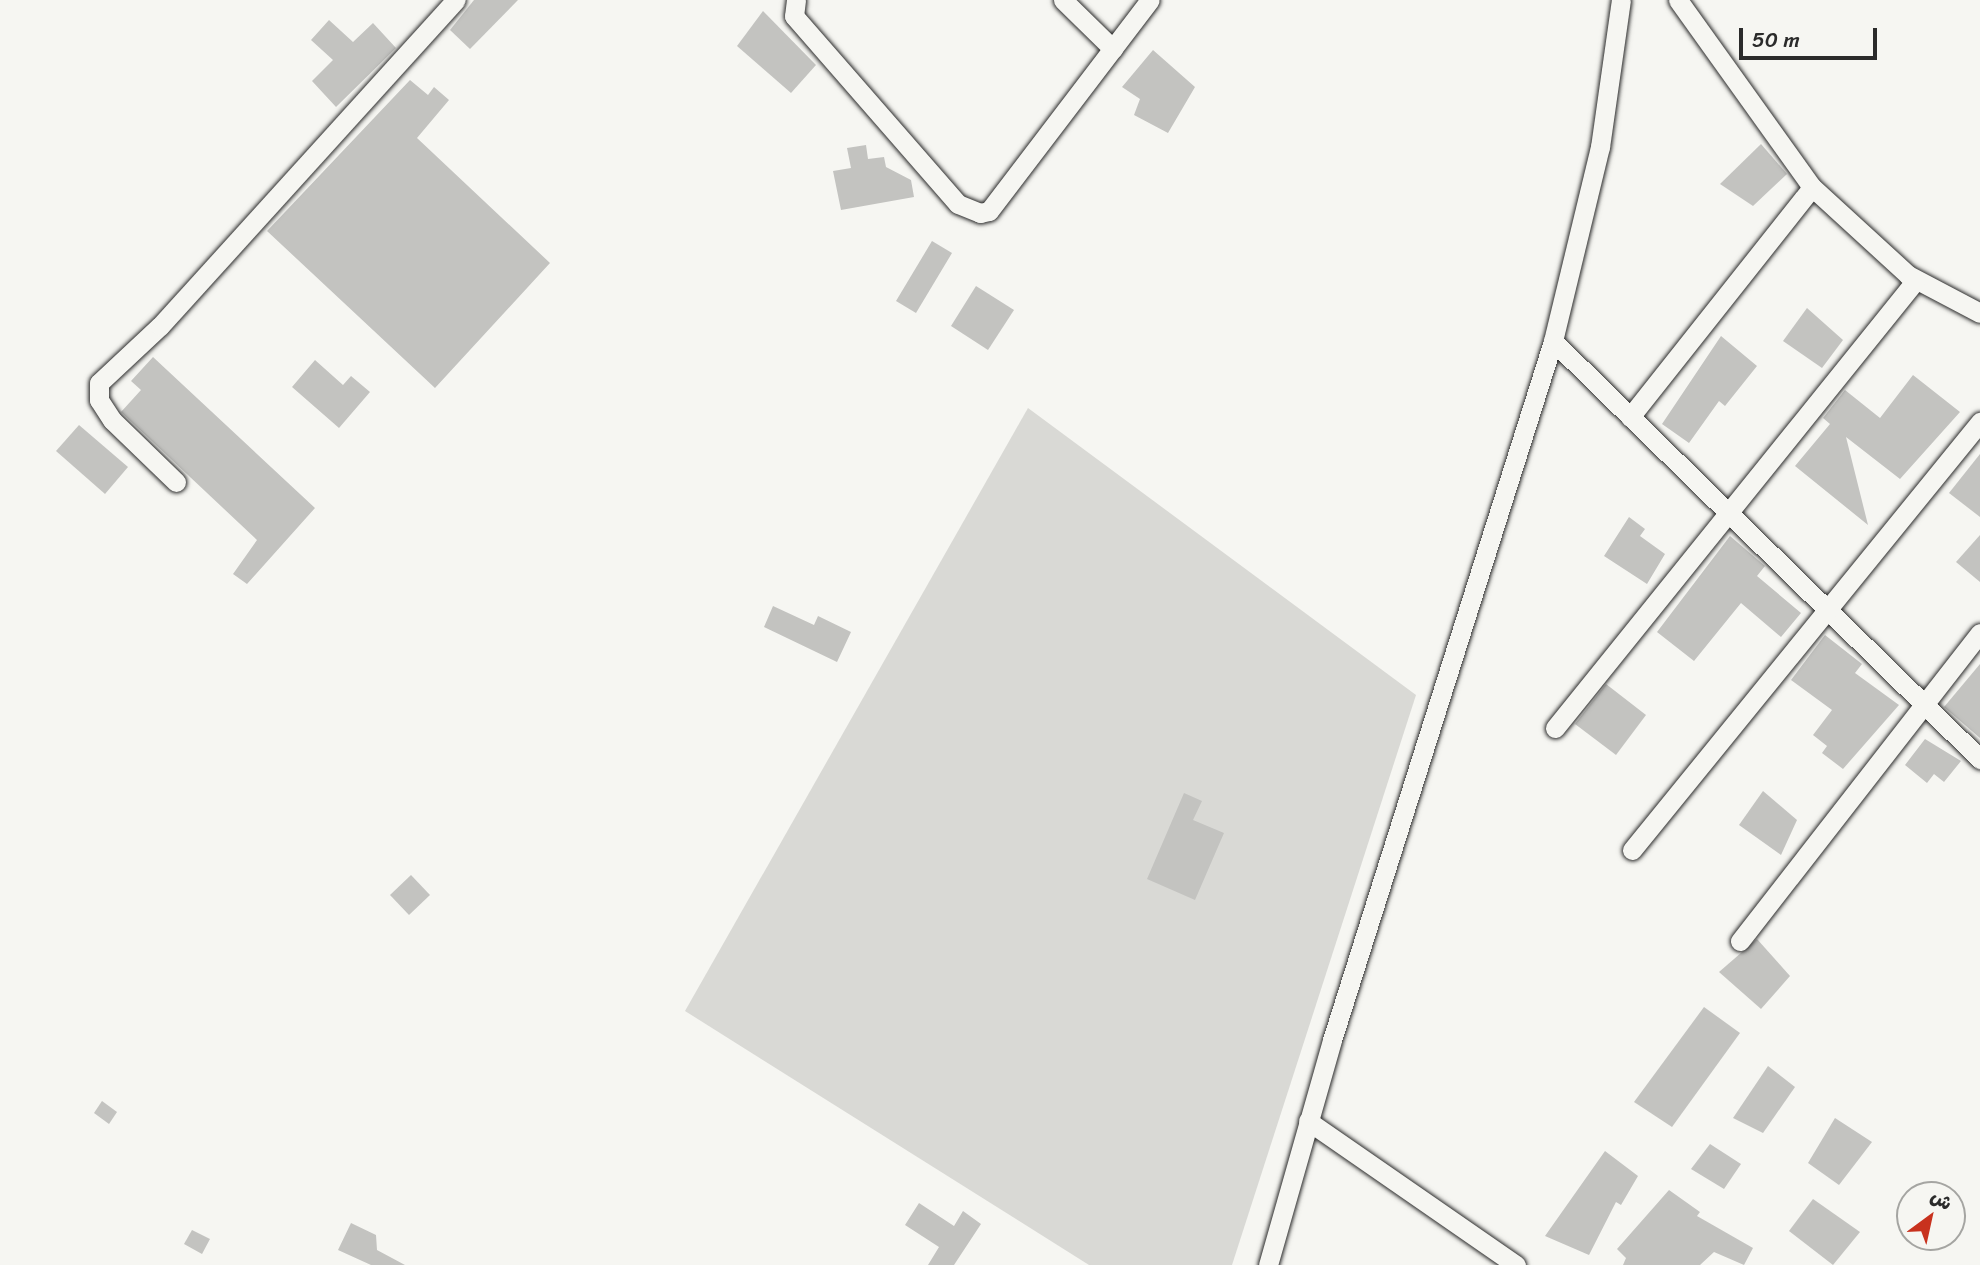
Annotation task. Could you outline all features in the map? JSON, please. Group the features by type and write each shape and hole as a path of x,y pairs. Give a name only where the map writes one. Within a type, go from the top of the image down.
{"street":[{"path":"176,482 112,420 99,400 99,383 160,326 456,0"},
{"path":"796,0 794,16 970,212 989,211 1150,0"},
{"path":"1063,0 1113,49"},
{"path":"1268,1265 1308,1121 1553,341 1600,147 1621,0"},
{"path":"1678,0 1812,187 1916,280 1980,313"},
{"path":"1630,417 1812,187"},
{"path":"1555,728 1726,511 1916,280"},
{"path":"1553,341 1980,759"},
{"path":"1632,850 1980,422"},
{"path":"1740,941 1980,633"},
{"path":"1308,1121 1516,1265"}],"shaded area":[{"path":"1028,408 1416,695 1232,1265 1089,1265 685,1011"}],"building":[{"path":"474,0 518,0 470,49 450,30"},
{"path":"763,11 816,65 791,93 737,46"},
{"path":"329,20 353,42 373,23 396,48 336,107 312,81 333,60 311,40"},
{"path":"1153,50 1195,87 1168,133 1134,115 1140,99 1122,87"},
{"path":"410,80 428,95 434,87 449,100 417,138 550,263 435,388 267,231"},
{"path":"1761,144 1787,174 1753,206 1720,184"},
{"path":"866,145 868,159 884,157 886,167 911,180 914,197 841,210 833,171 851,168 847,148"},
{"path":"932,241 952,253 916,313 896,301"},
{"path":"976,286 1014,310 988,350 951,326"},
{"path":"1807,308 1843,340 1822,368 1783,341"},
{"path":"1721,336 1757,366 1725,406 1719,401 1689,443 1662,424"},
{"path":"153,357 315,508 247,584 233,574 257,540 121,412 141,390 131,381"},
{"path":"315,360 343,385 351,376 370,392 339,428 292,387"},
{"path":"1913,375 1960,412 1900,479 1846,437 1868,525 1795,466 1830,424 1823,418 1845,390 1880,418"},
{"path":"79,425 128,467 105,494 56,451"},
{"path":"1980,454 1980,517 1949,493"},
{"path":"1629,517 1645,529 1640,536 1665,554 1647,584 1604,556"},
{"path":"1980,535 1980,582 1956,562"},
{"path":"1730,536 1765,566 1757,576 1801,613 1781,637 1741,603 1694,661 1657,632"},
{"path":"773,606 814,625 818,616 851,632 837,662 764,627"},
{"path":"1825,635 1862,664 1855,673 1899,705 1843,769 1822,753 1827,746 1813,735 1832,710 1791,680"},
{"path":"1980,664 1980,738 1944,707"},
{"path":"1606,684 1646,715 1616,755 1575,724"},
{"path":"1925,739 1961,761 1944,782 1934,774 1927,783 1905,765"},
{"path":"1763,791 1797,820 1781,855 1739,825"},
{"path":"1184,793 1202,801 1193,820 1224,833 1195,900 1147,879"},
{"path":"411,875 430,895 409,915 390,895"},
{"path":"1757,939 1790,976 1761,1009 1719,972"},
{"path":"1704,1007 1740,1033 1672,1127 1634,1102"},
{"path":"1768,1066 1795,1087 1763,1133 1733,1118"},
{"path":"102,1101 117,1112 109,1124 94,1113"},
{"path":"1835,1118 1872,1142 1839,1185 1808,1163"},
{"path":"1710,1144 1741,1164 1724,1189 1691,1169"},
{"path":"1605,1151 1638,1176 1621,1205 1616,1202 1589,1255 1545,1236"},
{"path":"1669,1190 1700,1212 1697,1216 1753,1248 1744,1265 1714,1252 1700,1265 1623,1265 1626,1258 1617,1249"},
{"path":"1813,1199 1860,1232 1833,1265 1789,1231"},
{"path":"919,1203 954,1226 963,1211 981,1224 954,1265 928,1265 939,1247 905,1225"},
{"path":"351,1223 376,1235 377,1250 405,1265 371,1265 338,1250"},
{"path":"192,1230 210,1239 202,1254 184,1244"}]}
